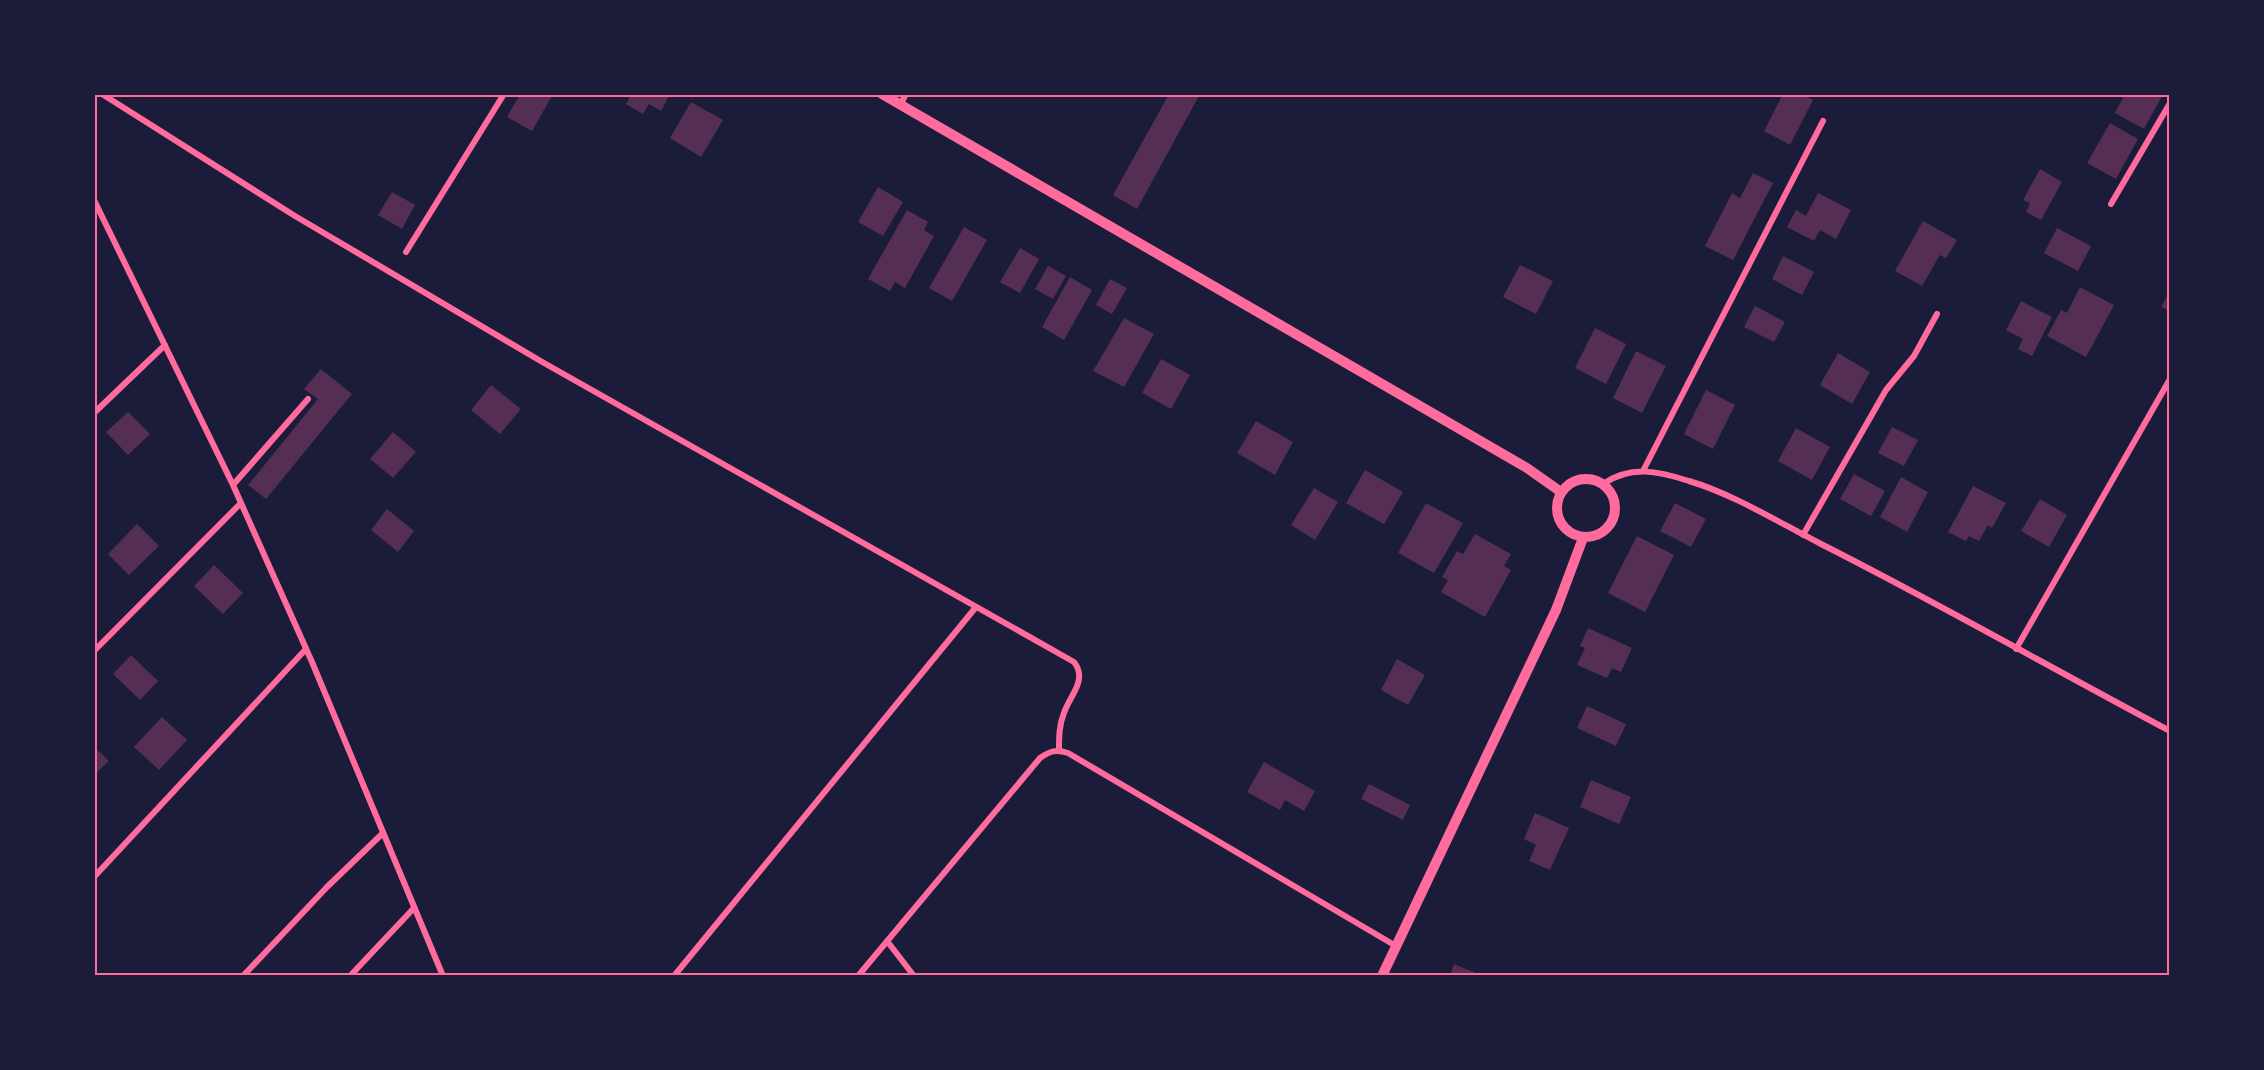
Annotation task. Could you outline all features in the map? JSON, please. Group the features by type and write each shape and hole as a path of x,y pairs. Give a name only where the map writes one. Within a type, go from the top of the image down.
{"street":[{"path":"102,94 295,216 544,363 1074,662 1080,669 1081,677 1064,712 1059,729 1059,750"},
{"path":"406,252 504,94"},
{"path":"882,94 1518,463 1561,492"},
{"path":"900,105 906,94"},
{"path":"2111,204 2169,103"},
{"path":"1643,471 1823,121"},
{"path":"94,200 232,485 306,649 443,975"},
{"path":"1803,535 1886,390 1914,356 1937,314"},
{"path":"94,413 165,345"},
{"path":"2016,649 2169,379"},
{"path":"232,485 308,399"},
{"path":"1602,484 1620,474 1643,471 1691,481 1803,535 2169,731"},
{"path":"1588,478 1602,484 1613,497 1615,514 1607,529 1600,534 1583,538 1575,536 1561,525 1556,508 1561,492 1572,481 1580,479 1588,478"},
{"path":"94,651 240,504"},
{"path":"1382,975 1556,610 1583,538"},
{"path":"674,975 976,607"},
{"path":"94,877 306,649"},
{"path":"858,975 1040,758 1059,750 1068,753 1396,946"},
{"path":"243,975 327,887 383,833"},
{"path":"350,975 414,908"},
{"path":"887,941 914,975"}],"building":[{"path":"520,94 553,94 532,131 507,117"},
{"path":"631,94 670,94 661,111 649,104 643,114 626,104"},
{"path":"1169,94 1200,94 1137,209 1113,195"},
{"path":"1783,94 1802,94 1813,100 1790,145 1764,131"},
{"path":"2125,94 2163,94 2144,129 2115,113"},
{"path":"691,102 723,120 701,157 670,138"},
{"path":"2110,123 2138,139 2116,179 2087,163"},
{"path":"2040,169 2062,182 2041,220 2026,212 2030,203 2023,200"},
{"path":"1753,173 1773,183 1733,260 1705,246 1732,193 1740,198"},
{"path":"878,187 903,202 883,236 858,222"},
{"path":"392,192 415,205 402,229 378,215"},
{"path":"1818,193 1851,210 1836,239 1820,230 1814,241 1787,227 1796,210 1806,216"},
{"path":"907,210 928,222 924,230 934,236 905,288 895,282 890,291 868,279"},
{"path":"1923,221 1957,240 1946,258 1940,255 1922,286 1895,271"},
{"path":"964,227 987,240 952,301 929,288"},
{"path":"2057,228 2091,246 2078,271 2044,253"},
{"path":"1020,248 1039,259 1020,293 1000,282"},
{"path":"1783,256 1814,272 1802,295 1772,279"},
{"path":"1520,265 1553,281 1536,314 1503,297"},
{"path":"1048,266 1066,276 1053,299 1035,289"},
{"path":"1070,277 1092,290 1064,340 1042,327"},
{"path":"1110,279 1127,288 1112,314 1096,305"},
{"path":"2080,287 2114,305 2086,357 2047,336 2061,310 2067,313"},
{"path":"2170,291 2170,311 2161,307"},
{"path":"2021,301 2052,317 2032,356 2018,349 2023,339 2006,330"},
{"path":"1755,306 1785,322 1774,342 1744,327"},
{"path":"1124,318 1154,334 1124,387 1093,371"},
{"path":"1595,328 1626,344 1606,384 1575,368"},
{"path":"1636,351 1666,366 1642,413 1613,398"},
{"path":"1838,353 1870,372 1852,404 1820,385"},
{"path":"1161,359 1190,375 1171,409 1142,393"},
{"path":"321,369 352,394 266,499 248,485 318,399 304,389"},
{"path":"491,385 521,409 500,434 471,410"},
{"path":"1706,390 1735,405 1713,449 1684,434"},
{"path":"128,412 150,434 128,455 106,432"},
{"path":"1256,421 1293,442 1275,475 1237,453"},
{"path":"1892,427 1918,440 1904,466 1878,453"},
{"path":"1796,428 1830,447 1812,480 1778,461"},
{"path":"393,432 416,452 393,478 370,459"},
{"path":"1365,470 1403,492 1384,524 1346,503"},
{"path":"1854,474 1885,491 1871,516 1840,499"},
{"path":"1901,477 1928,492 1907,532 1880,517"},
{"path":"1973,486 2006,503 1992,528 1988,525 1979,541 1969,536 1966,541 1948,532"},
{"path":"1314,488 1338,502 1315,540 1291,525"},
{"path":"2040,499 2067,515 2049,547 2021,531"},
{"path":"1426,503 1463,523 1434,573 1398,553"},
{"path":"1675,503 1706,519 1691,547 1660,531"},
{"path":"387,509 414,531 398,552 371,530"},
{"path":"137,524 159,546 129,575 108,554"},
{"path":"1475,534 1511,554 1504,566 1511,570 1485,617 1441,592 1448,580 1442,577 1457,551 1463,554"},
{"path":"1637,536 1674,555 1645,612 1608,593"},
{"path":"214,565 243,593 223,614 194,586"},
{"path":"1588,628 1632,648 1621,672 1612,668 1607,678 1577,665 1585,648 1580,646"},
{"path":"131,655 158,681 140,700 113,674"},
{"path":"1397,659 1425,675 1408,705 1381,690"},
{"path":"1587,706 1626,724 1616,746 1577,728"},
{"path":"162,717 187,740 159,770 134,747"},
{"path":"94,747 109,761 94,775"},
{"path":"1264,762 1315,791 1304,811 1285,800 1280,810 1247,792"},
{"path":"1591,780 1631,797 1619,824 1580,807"},
{"path":"1369,784 1410,805 1403,820 1361,799"},
{"path":"1535,813 1569,828 1550,870 1529,861 1536,845 1524,839"},
{"path":"1454,964 1481,975 1481,976 1450,976"}]}
